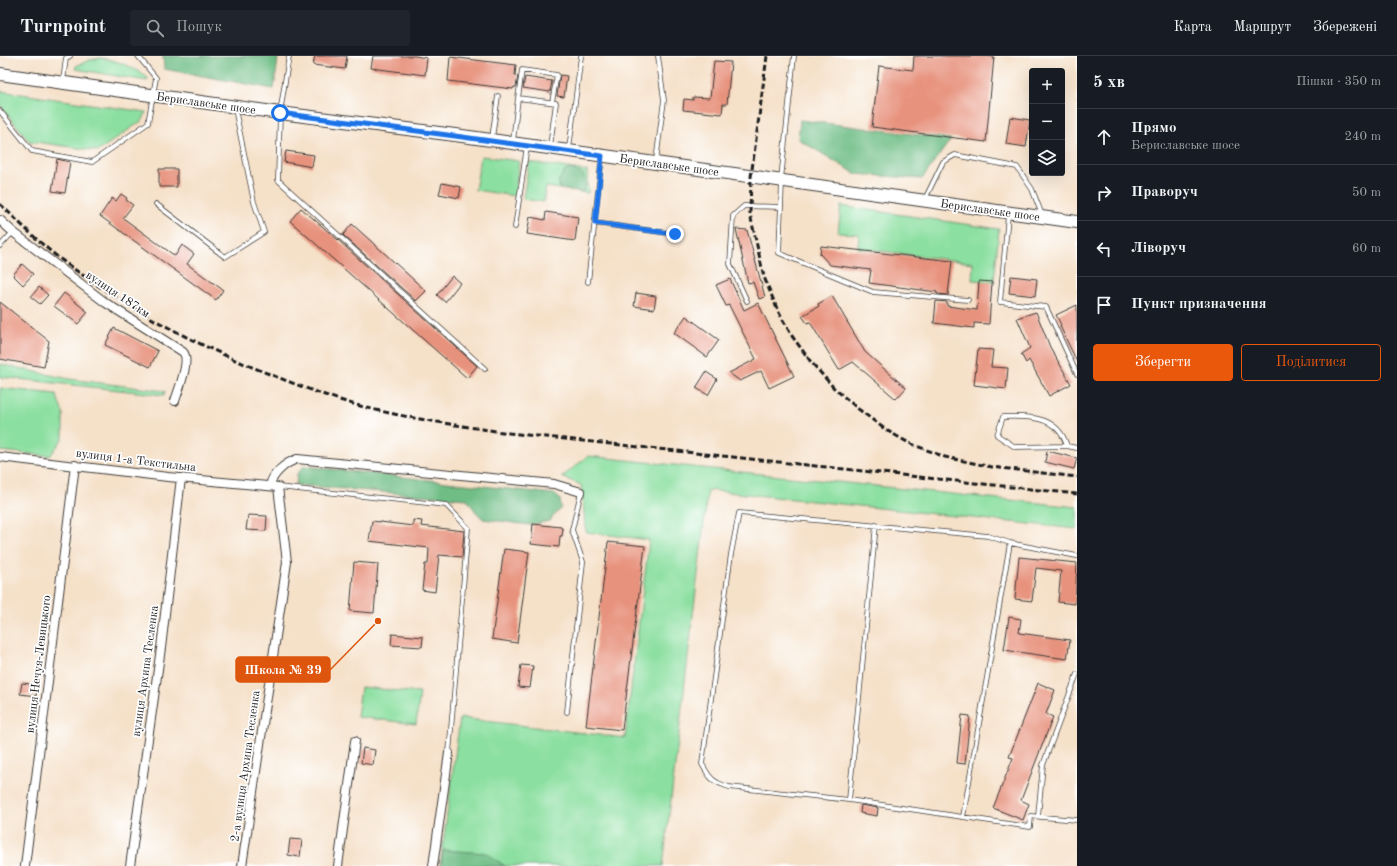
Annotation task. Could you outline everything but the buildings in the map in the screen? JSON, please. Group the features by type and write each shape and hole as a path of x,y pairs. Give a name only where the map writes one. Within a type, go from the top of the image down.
{"main road":[{"name":"Бериславське шосе","path":"0,74 234,107 491,140 1077,222"}],"street":[{"name":"вулиця 187км","path":"0,220 106,303 186,355 187,362 175,402"},
{"name":"вулиця 1-а Текстильна","path":"0,457 274,487"},
{"path":"274,487 272,479 278,471 288,463 297,459 554,484 581,492"},
{"name":"вулиця Нечуя-Левицького","path":"26,866 75,465"},
{"name":"вулиця Архипа Тесленка","path":"130,866 161,648 181,478"},
{"name":"2-а вулиця Архипа Тесленка","path":"242,866 287,562 274,487"},
{"path":"338,866 355,742"},
{"path":"433,866 449,753"}],"lane":[{"path":"63,83 66,58 70,56"},
{"path":"0,111 32,151 92,162 148,122 156,78 138,56"},
{"path":"289,56 280,113 278,180 486,369"},
{"path":"568,151 581,56"},
{"path":"656,163 664,100 658,56"},
{"path":"794,56 781,181 779,253 873,292 968,300"},
{"path":"512,143 522,70 557,75 552,102"},
{"path":"491,140 498,96"},
{"path":"518,98 556,103 549,149"},
{"path":"156,204 225,257 264,232 254,202 234,107"},
{"path":"515,227 527,146"},
{"path":"924,201 943,162 955,155 1017,168 1032,189 1043,217"},
{"path":"588,282 602,156"},
{"path":"747,301 730,264 733,216 744,206 781,207"},
{"path":"1008,212 1000,302 1046,307 1077,374"},
{"path":"595,223 675,234"},
{"path":"0,246 14,232"},
{"path":"1067,446 1064,435 1052,423 1026,416 1003,417 997,435 1015,447 1067,446 1077,448"},
{"path":"274,487 446,505 468,528 449,753"},
{"path":"567,712 583,562 572,530 581,492"},
{"path":"1077,556 1010,543 988,536 740,513 731,554 702,764 712,780 729,787 849,800 1030,827 1031,816 1077,820"},
{"path":"849,800 876,526"},
{"path":"963,817 1010,543"},
{"path":"1038,816 1043,765 1077,674"}],"green space":[{"path":"163,56 261,56 278,58 274,89 164,69"},
{"path":"101,58 132,68 148,78 147,81 75,69 76,66 90,60"},
{"path":"0,91 146,112 143,120 98,151 29,141 0,105"},
{"path":"800,120 951,139 922,179 856,174 798,139"},
{"path":"481,156 519,161 515,196 475,190"},
{"path":"529,162 587,171 588,193 546,187 544,202 523,199"},
{"path":"571,169 583,174 586,184 583,192 560,189 558,181 565,171"},
{"path":"841,206 999,229 994,282 972,280 973,263 858,248 859,234 838,233"},
{"path":"0,364 69,379 165,391 164,395 0,377"},
{"path":"0,388 56,394 63,413 63,438 50,456 0,451"},
{"path":"588,456 1077,507 1077,529 708,490 663,866 440,866 460,718 625,738 649,540 586,532 581,485 562,477"},
{"path":"304,466 554,494 560,499 561,508 549,521 530,525 483,519 467,499 296,485 297,474"},
{"path":"361,687 420,693 416,724 357,717"},
{"path":"443,850 486,853 505,866 441,866"}],"railway":[{"path":"767,56 751,177 750,214 764,277 778,311 792,336 811,362 834,388 857,408 886,430 909,443 945,457 992,467 1077,477"},
{"path":"0,204 38,241 63,261 112,295 163,325 244,364 359,406 423,420 509,433 1077,494"}],"place":[{"name":"Школа № 39","path":"378,621"}],"route":[{"path":"280,113 602,156 595,223 675,234"}]}
